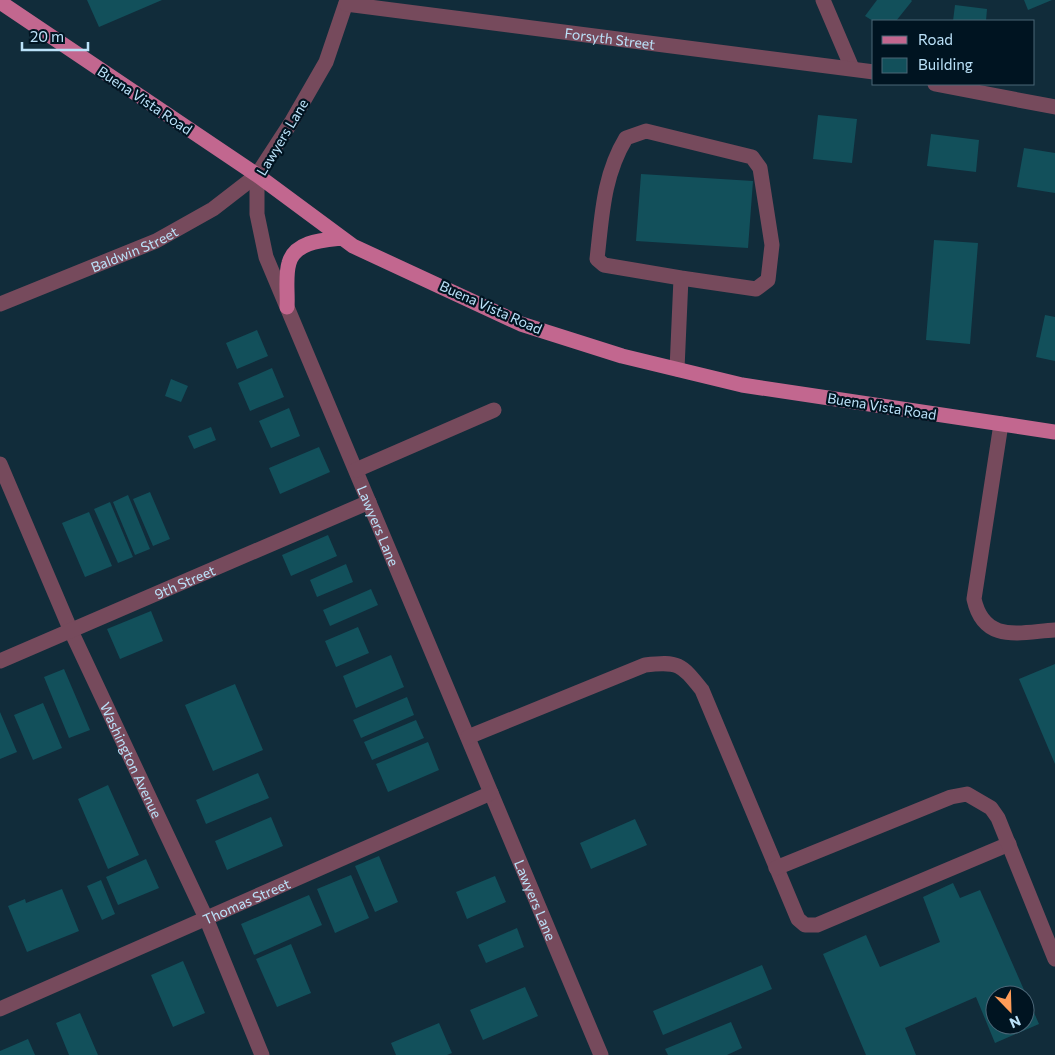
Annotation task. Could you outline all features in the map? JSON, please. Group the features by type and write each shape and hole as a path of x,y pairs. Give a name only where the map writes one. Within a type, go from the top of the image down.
{"main road":[{"name":"Buena Vista Road","path":"0,2 12,6 257,175 353,246 521,324 622,356 742,385 1055,432"},
{"path":"288,307 289,262 301,247 317,240 342,238"}],"street":[{"path":"823,0 852,68"},
{"name":"Forsyth Street","path":"347,2 872,72"},
{"name":"Lawyers Lane","path":"347,2 326,62 292,121 257,175 257,214 266,257 601,1055"},
{"path":"940,85 1055,107"},
{"path":"646,131 752,157 760,168 772,245 768,280 756,289 681,278 604,266 597,259 606,185 614,158 626,138 646,131"},
{"name":"Baldwin Street","path":"0,304 156,241 213,209 257,175"},
{"path":"677,369 681,278"},
{"path":"356,470 494,410"},
{"path":"1002,424 974,600 977,614 986,626 1002,633 1055,630"},
{"name":"Washington Avenue","path":"0,464 71,631 206,918 262,1055"},
{"name":"9th Street","path":"0,661 369,502"},
{"path":"468,737 645,664 671,662 689,673 702,690 798,919 804,925 816,925 1009,844"},
{"name":"Thomas Street","path":"0,1009 491,793"},
{"path":"776,868 951,797 967,794 991,808 998,818 1055,959"}],"building":[{"path":"87,0 162,0 99,27"},
{"path":"877,0 912,1 897,20 872,20 865,16"},
{"path":"1024,0 1052,0 1028,10"},
{"path":"955,5 987,9 986,20 953,20"},
{"path":"818,115 857,119 852,163 813,159"},
{"path":"931,134 979,140 976,172 927,166"},
{"path":"1024,148 1055,153 1055,193 1017,187"},
{"path":"641,174 753,181 748,248 636,241"},
{"path":"934,240 978,243 970,344 926,340"},
{"path":"1045,315 1055,317 1055,361 1036,357"},
{"path":"257,330 268,356 237,369 226,343"},
{"path":"272,368 284,397 250,411 238,383"},
{"path":"171,379 188,386 181,402 165,396"},
{"path":"289,408 300,436 271,448 259,421"},
{"path":"211,427 216,440 194,449 188,436"},
{"path":"319,447 330,472 280,494 269,468"},
{"path":"150,492 170,539 153,546 133,499"},
{"path":"128,495 150,549 135,555 113,502"},
{"path":"110,502 133,557 118,563 94,509"},
{"path":"89,512 112,566 85,577 62,523"},
{"path":"328,535 337,556 291,576 282,555"},
{"path":"346,564 353,582 317,597 310,580"},
{"path":"371,589 378,605 330,626 323,610"},
{"path":"151,611 163,641 120,659 107,629"},
{"path":"358,627 369,653 336,667 325,641"},
{"path":"391,655 404,687 356,708 343,676"},
{"path":"1055,664 1055,764 1019,679"},
{"path":"64,669 90,730 69,738 44,677"},
{"path":"235,684 263,750 213,771 185,705"},
{"path":"407,697 414,715 361,738 353,720"},
{"path":"43,703 62,748 33,760 14,715"},
{"path":"0,712 17,752 0,759"},
{"path":"416,720 424,738 372,760 364,742"},
{"path":"428,742 439,770 388,792 376,764"},
{"path":"258,773 269,798 206,824 196,800"},
{"path":"108,785 139,855 108,869 78,799"},
{"path":"271,817 283,846 227,870 215,841"},
{"path":"635,819 647,845 591,869 580,843"},
{"path":"379,856 398,902 375,912 355,866"},
{"path":"146,859 159,888 118,905 106,877"},
{"path":"351,875 369,918 335,933 317,889"},
{"path":"495,876 506,902 467,919 456,892"},
{"path":"101,880 115,914 102,920 87,886"},
{"path":"953,883 960,898 980,890 1022,985 985,985 985,1019 976,997 905,1028 916,1055 866,1055 823,954 866,935 880,967 940,942 923,897"},
{"path":"62,889 79,931 27,952 8,906 25,899 26,903"},
{"path":"309,895 322,925 254,955 241,924"},
{"path":"517,928 524,947 486,963 478,945"},
{"path":"291,944 311,993 277,1007 256,959"},
{"path":"183,961 205,1013 173,1027 151,975"},
{"path":"762,965 772,989 663,1035 653,1011"},
{"path":"525,987 538,1016 483,1040 470,1010"},
{"path":"80,1013 98,1055 69,1055 56,1023"},
{"path":"1035,1015 1039,1024 1035,1026"},
{"path":"731,1022 742,1048 727,1055 668,1055 665,1049"},
{"path":"439,1023 452,1053 447,1055 396,1055 391,1043"},
{"path":"992,1035 1014,1035 995,1043"},
{"path":"28,1039 35,1055 0,1055 0,1051"}]}
